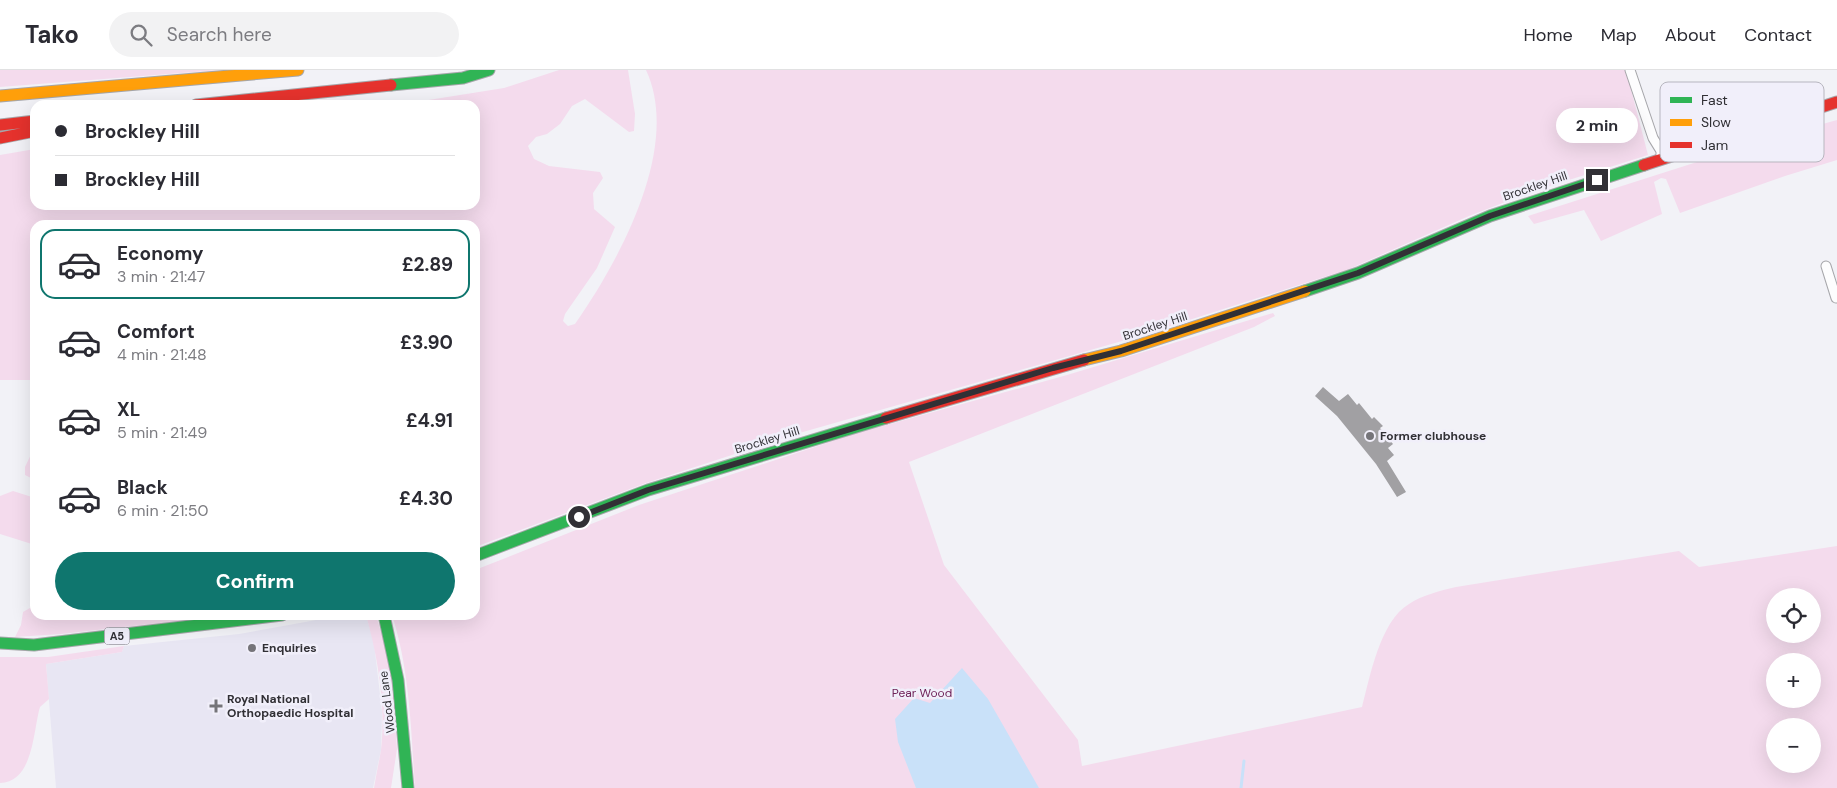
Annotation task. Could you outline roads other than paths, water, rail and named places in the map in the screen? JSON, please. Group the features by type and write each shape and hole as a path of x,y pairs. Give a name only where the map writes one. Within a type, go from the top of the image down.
{"main road":[{"path":"0,96 298,70"},
{"path":"245,100 463,78 489,70"},
{"name":"Brockley Hill","path":"1824,106 1837,102"},
{"path":"0,125 30,122"},
{"path":"0,138 30,132"},
{"name":"Brockley Hill","path":"480,554 648,490 1053,368 1121,351 1278,300 1358,273 1490,216 1660,159"},
{"name":"A5","path":"0,643 34,645 243,620"},
{"name":"Wood Lane","path":"385,620 397,665 408,788"}],"street":[{"path":"1630,70 1653,138 1660,149"},
{"path":"1826,266 1834,282 1836,298"}],"water":[{"path":"962,668 988,699 1039,788 916,788 898,742 895,719 914,698 930,703"}],"waterway":[{"path":"1241,788 1244,761"}],"place":[{"name":"Former clubhouse","path":"1370,436"},
{"name":"Enquiries","path":"252,648"},
{"name":"Royal National Orthopaedic Hospital","path":"216,706"}],"park label":[{"name":"Pear Wood","path":"922,693"}]}
